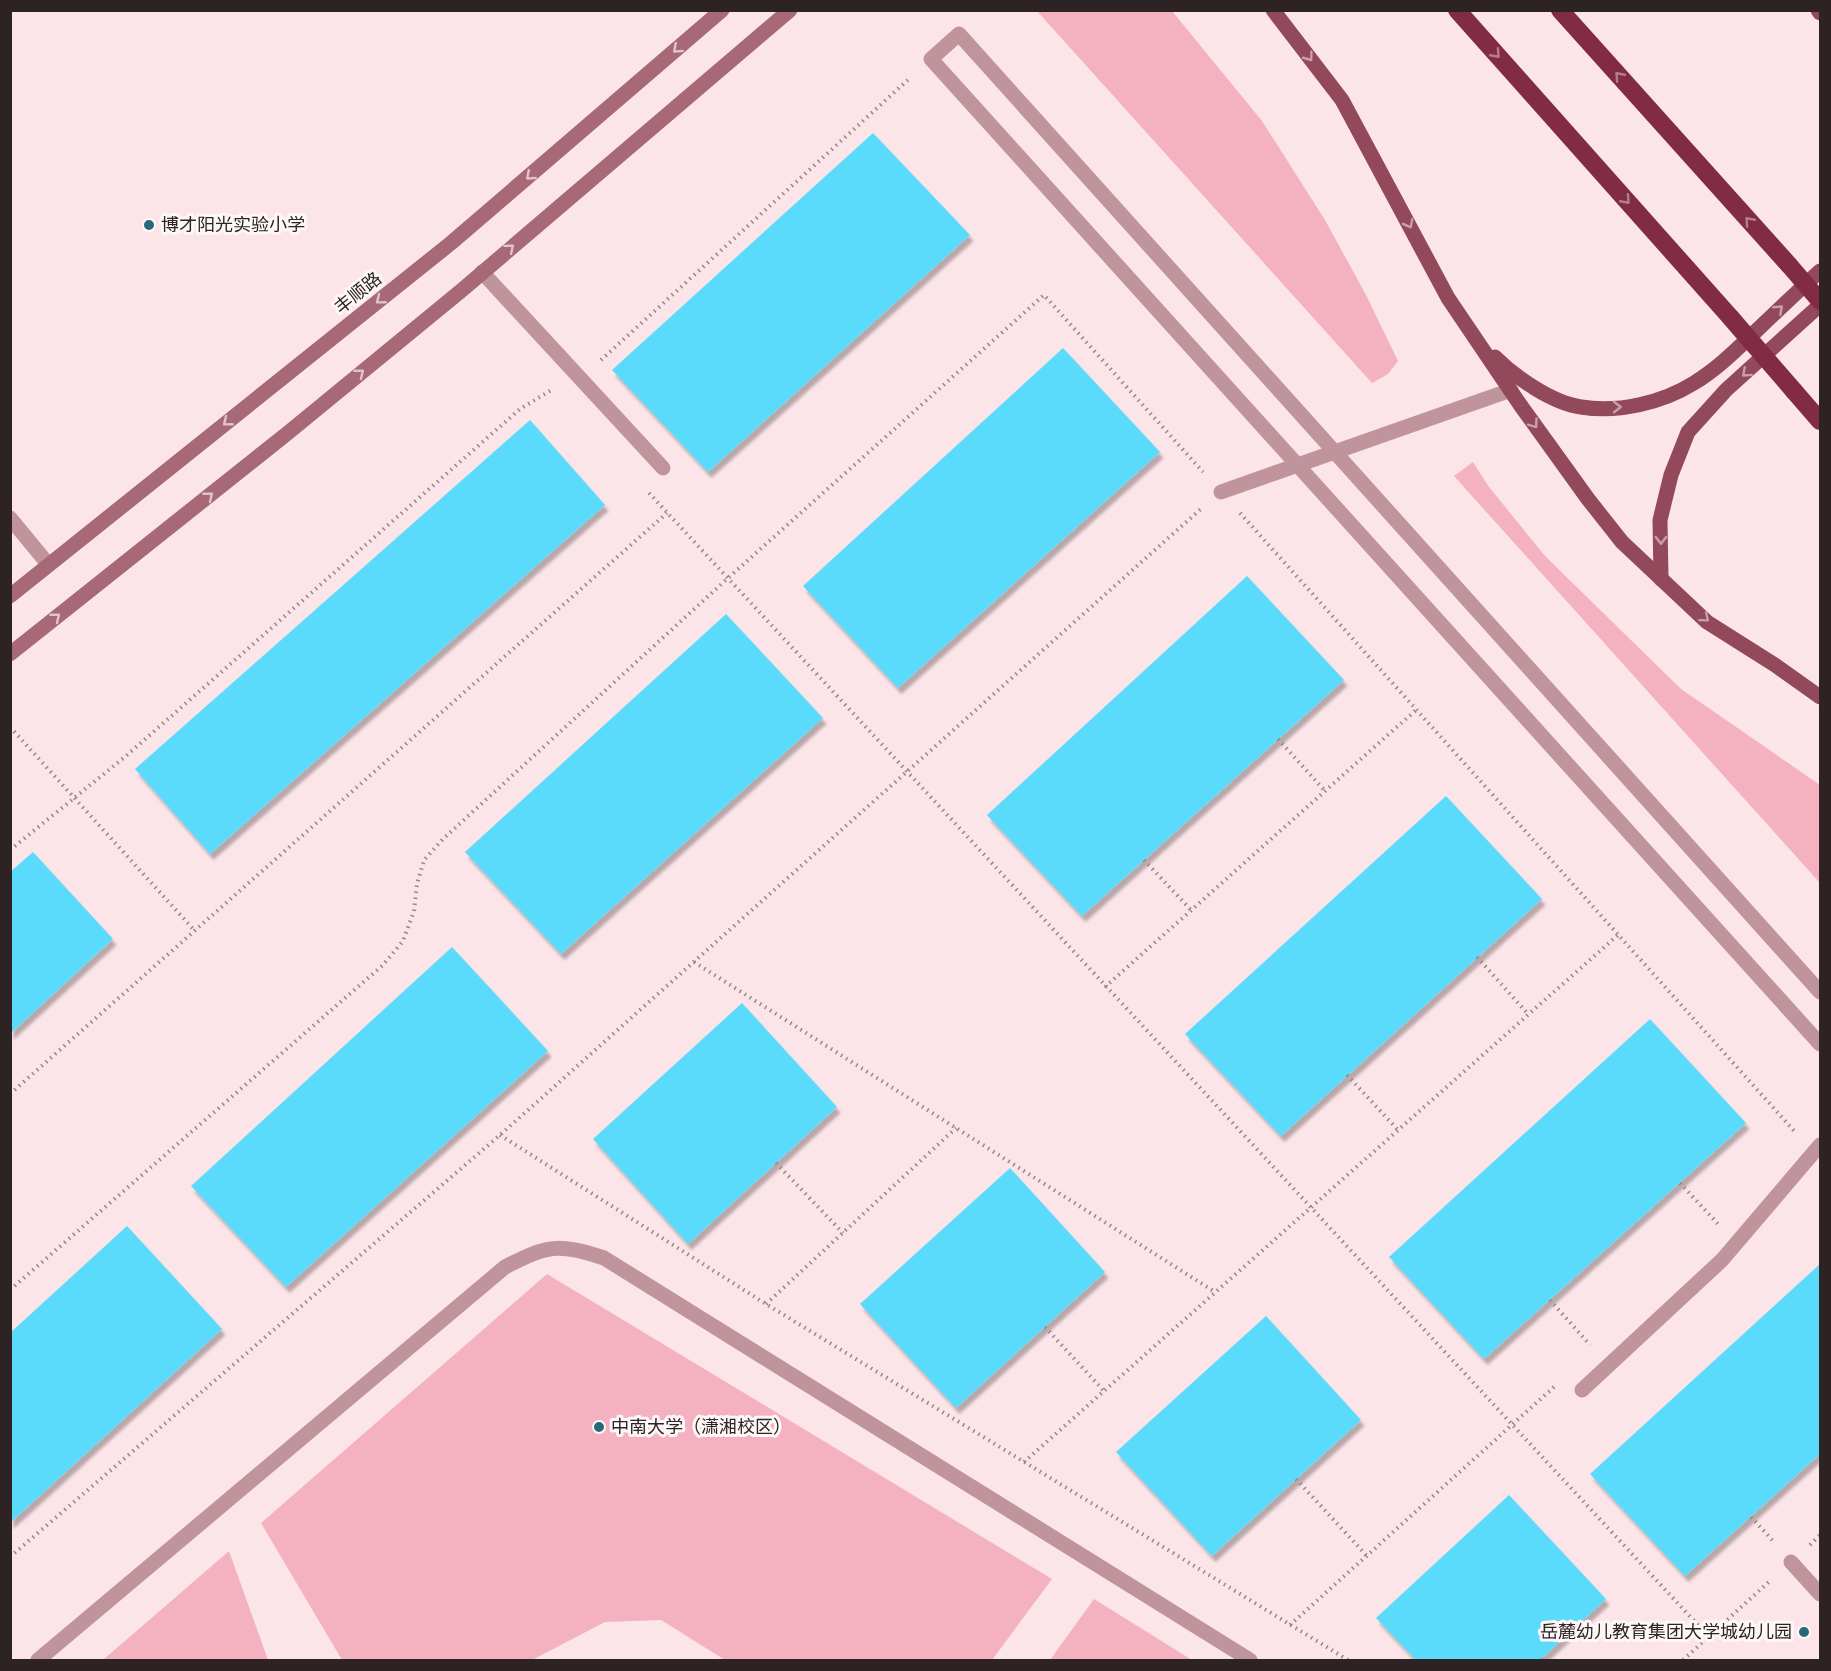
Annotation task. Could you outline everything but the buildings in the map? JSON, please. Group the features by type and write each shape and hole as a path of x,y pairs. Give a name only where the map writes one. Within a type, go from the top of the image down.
{"highway":[{"path":"1457,10 1821,421"},
{"path":"1560,10 1821,303"}],"main road":[{"name":"丰顺路","path":"10,596 451,243 722,10"},
{"path":"10,654 289,432 623,154 790,10"},
{"path":"1273,10 1342,100 1448,298 1588,499 1622,542 1707,622 1821,697"},
{"path":"1475,338 1504,366 1542,393 1580,407 1626,407 1669,396 1694,383 1720,364 1821,270"},
{"path":"1661,579 1660,520 1671,475 1688,432 1726,390 1821,303"}],"street":[{"path":"1821,992 959,34 931,59 1821,1044"},
{"path":"482,272 663,468"},
{"path":"1221,492 1511,390"},
{"path":"10,518 48,564"},
{"path":"1582,1390 1722,1260 1817,1148"},
{"path":"38,1660 505,1268 534,1253 553,1248 578,1250 604,1258 1250,1660"},
{"path":"1791,1562 1821,1594"}],"path":[{"path":"10,850 126,756 520,409 602,360 931,59"},
{"path":"10,1290 383,965 403,941 414,911 417,884 424,860 443,839 727,579 1044,295 1618,935 1817,1148"},
{"path":"546,381 561,397"},
{"path":"644,488 1708,1637"},
{"path":"10,1557 500,1135 1221,492"},
{"path":"10,1094 667,513"},
{"path":"1105,987 1416,710"},
{"path":"10,727 195,931"},
{"path":"1278,739 1325,791"},
{"path":"1144,860 1191,910"},
{"path":"1024,1462 1618,935"},
{"path":"1477,957 1528,1014"},
{"path":"694,962 1215,1292"},
{"path":"1347,1075 1398,1130"},
{"path":"766,1304 956,1128"},
{"path":"500,1135 766,1304 1348,1660"},
{"path":"776,1162 843,1233"},
{"path":"1680,1183 1725,1232"},
{"path":"1550,1300 1595,1350"},
{"path":"1045,1327 1104,1391"},
{"path":"1296,1479 1366,1556"},
{"path":"1751,1517 1791,1562"},
{"path":"1683,1660 1821,1535"}],"shaded area":[{"path":"1037,11 1172,11 1262,121 1325,220 1366,295 1398,361 1388,374 1372,383"},
{"path":"1473,462 1489,487 1545,556 1681,689 1820,785 1820,883 1454,476"},
{"path":"547,1274 1052,1579 992,1660 725,1660 661,1620 605,1622 532,1660 342,1660 261,1523"},
{"path":"229,1551 268,1660 103,1660"},
{"path":"1094,1599 1192,1660 1050,1660"}],"place":[{"name":"博才阳光实验小学","path":"149,225"},
{"name":"中南大学（潇湘校区）","path":"599,1427"},
{"name":"岳麓幼儿教育集团大学城幼儿园","path":"1804,1632"}]}
